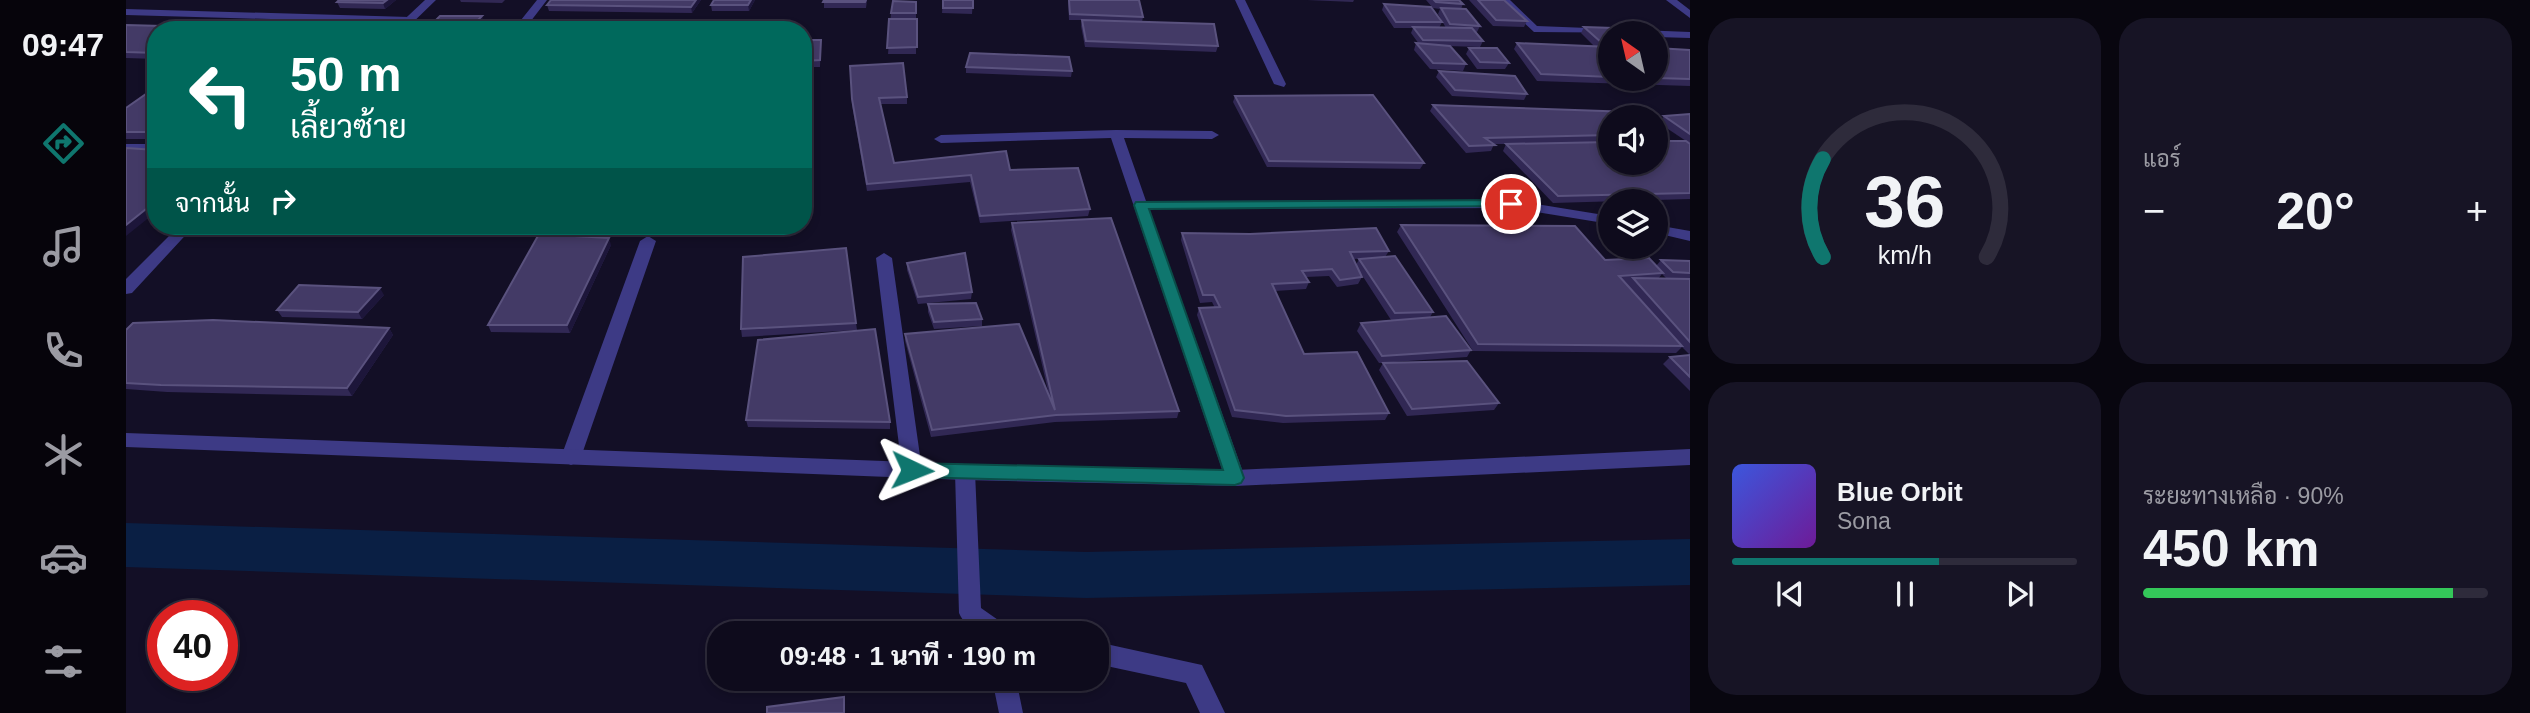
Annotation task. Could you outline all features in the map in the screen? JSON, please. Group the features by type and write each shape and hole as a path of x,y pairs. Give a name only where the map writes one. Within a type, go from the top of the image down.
{"street":[{"path":"126,12 410,20 432,0"},
{"path":"525,21 542,0"},
{"path":"1240,0 1280,84"},
{"path":"1504,0 1534,29 1598,31"},
{"path":"1671,0 1690,15"},
{"path":"1668,34 1690,35"},
{"path":"941,139 1116,134 1212,135"},
{"path":"1116,134 1235,478"},
{"path":"126,148 147,148"},
{"path":"1141,205 1511,204 1598,218"},
{"path":"1668,231 1690,236"},
{"path":"126,289 178,235"},
{"path":"571,457 648,241"},
{"path":"884,258 912,470"},
{"path":"126,440 964,472 1235,478 1690,457"},
{"path":"964,472 970,613 981,621"},
{"path":"1109,655 1194,673 1213,713"},
{"path":"1006,691 1011,713"}],"building":[{"path":"387,0 383,3 337,2"},
{"path":"551,0 696,0 691,7 547,5"},
{"path":"714,0 751,0 748,5 711,5"},
{"path":"824,0 866,0 823,2"},
{"path":"943,0 973,0 973,8 943,8"},
{"path":"1069,0 1139,0 1143,17 1070,14"},
{"path":"1434,0 1459,0 1463,4 1436,2"},
{"path":"1478,0 1504,0 1527,21 1496,20"},
{"path":"893,1 916,2 916,13 891,13"},
{"path":"1384,4 1431,7 1442,22 1396,22"},
{"path":"1441,8 1466,9 1480,26 1450,24"},
{"path":"440,16 482,16 477,21 435,21"},
{"path":"889,19 917,19 917,47 887,48"},
{"path":"1082,20 1214,24 1218,46 1086,41"},
{"path":"126,25 147,26 147,53 126,52"},
{"path":"1413,27 1472,28 1483,41 1423,40"},
{"path":"1584,27 1598,27 1598,39"},
{"path":"812,40 821,40 820,60 812,60"},
{"path":"1416,43 1450,46 1466,64 1433,63"},
{"path":"1517,43 1598,46 1598,76 1541,74"},
{"path":"1469,48 1497,48 1509,63 1480,62"},
{"path":"1668,49 1690,50 1690,79 1668,78"},
{"path":"970,53 1069,57 1072,71 966,67"},
{"path":"903,63 907,97 879,98 894,163 1006,151 1010,170 1078,168 1090,209 980,216 971,175 867,184 852,99 850,66"},
{"path":"1439,71 1515,76 1527,94 1455,90"},
{"path":"147,93 147,132 126,132 126,108"},
{"path":"1373,95 1424,163 1269,161 1235,96"},
{"path":"1433,105 1598,111 1598,135 1485,138 1495,145 1469,146"},
{"path":"1690,114 1690,134 1668,119 1668,116"},
{"path":"1668,141 1686,141 1690,144 1690,193 1668,194 1668,189 1598,189 1598,195 1558,196 1506,144 1598,142 1598,175 1668,175"},
{"path":"126,148 147,149 147,208 126,225"},
{"path":"1111,218 1179,411 1056,415 932,430 905,334 1019,324 1055,410 1012,223"},
{"path":"1401,225 1575,226 1598,252 1598,259 1650,259 1663,273 1619,276 1682,346 1478,344"},
{"path":"1376,228 1389,251 1350,252 1362,277 1340,280 1332,269 1302,271 1309,282 1272,284 1304,354 1357,352 1389,413 1286,416 1235,410 1199,308 1220,307 1214,295 1203,295 1182,233 1250,234"},
{"path":"538,235 609,238 567,325 488,325"},
{"path":"846,248 856,323 741,329 743,257"},
{"path":"965,253 972,292 918,297 907,263"},
{"path":"1395,256 1433,312 1395,313 1359,259"},
{"path":"1661,260 1690,261 1690,273 1673,272"},
{"path":"1633,278 1690,279 1690,342"},
{"path":"299,285 380,288 358,312 277,310"},
{"path":"976,303 982,319 934,322 928,304"},
{"path":"1446,316 1471,350 1382,356 1361,323"},
{"path":"213,320 389,328 347,388 126,383 126,330 133,323"},
{"path":"875,329 890,422 746,420 758,340"},
{"path":"1690,355 1690,377 1670,357"},
{"path":"1467,361 1499,403 1412,409 1383,363"},
{"path":"844,697 844,713 767,713 767,707"}],"waterway":[{"path":"126,545 1086,575 1690,562"}],"route":[{"path":"912,470 1235,478 1141,205 1511,204"}]}
